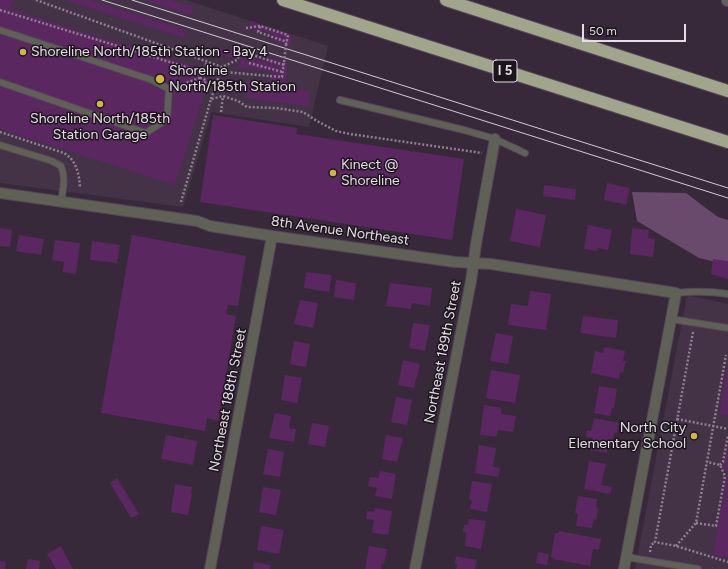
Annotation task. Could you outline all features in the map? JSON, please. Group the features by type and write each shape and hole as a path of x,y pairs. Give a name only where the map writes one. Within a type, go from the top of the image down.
{"highway":[{"name":"I 5","path":"283,0 728,142"},
{"path":"446,0 728,91"}],"street":[{"name":"Northeast 189th Street","path":"415,569 472,281 473,263 495,139"},
{"name":"8th Avenue Northeast","path":"0,193 197,221 210,226 272,236 455,262 491,264 676,293"},
{"name":"Northeast 188th Street","path":"210,569 272,236"},
{"path":"624,569 676,293"}],"lane":[{"path":"0,30 152,80 169,89 167,119 146,133 0,82"},
{"path":"340,100 464,130 495,139 525,153"},
{"path":"0,145 52,161 61,166 64,174 64,180 61,202"},
{"path":"676,293 695,291 728,294"},
{"path":"671,319 728,328"},
{"path":"626,557 698,569"}],"path":[{"path":"36,0 222,67 237,60 243,53 284,63"},
{"path":"0,10 199,71 282,77 288,35 260,26 246,28"},
{"path":"260,26 258,32 286,43"},
{"path":"200,78 206,80 203,89 197,87 200,80 182,84 200,78 207,62"},
{"path":"249,62 283,72"},
{"path":"181,202 211,99 222,67"},
{"path":"211,99 223,96 247,107 276,108 303,112 336,131 350,134 484,153"},
{"path":"221,112 223,96"},
{"path":"650,552 651,545 655,542 694,322"},
{"path":"676,546 696,523 726,355"},
{"path":"677,419 728,429"},
{"path":"720,465 723,462 728,435"},
{"path":"707,462 720,465"},
{"path":"696,523 716,526 725,476 720,465"},
{"path":"655,542 676,546 728,562"}],"shaded area":[{"name":"Shoreline North/185th Station","path":"0,0 186,0 328,46 309,127 212,112 183,207 0,183"},
{"path":"632,192 686,193 718,217 728,220 728,265 699,258 637,221"},
{"name":"North City Elementary School","path":"687,295 728,304 728,569 635,569"}],"building":[{"name":"Shoreline North/185th Station Garage","path":"0,0 13,0 10,9 200,68 198,75 209,79 175,185 0,129"},
{"path":"64,0 91,0 186,30 184,38"},
{"path":"144,0 170,0 194,7 191,15"},
{"path":"251,21 292,35 290,46 274,41 275,35 249,27"},
{"path":"216,47 236,53 235,59 214,53"},
{"path":"242,55 267,62 269,57 288,63 286,83 269,81 272,71 238,68"},
{"path":"247,79 273,83 273,85 286,88 310,91 309,106 245,98"},
{"name":"Kinect @ Shoreline","path":"213,115 297,128 296,134 464,159 452,240 200,202"},
{"path":"607,183 630,188 626,205 604,200"},
{"path":"544,185 576,189 575,200 543,196"},
{"path":"516,209 546,215 540,247 510,241"},
{"path":"588,225 612,230 608,250 598,248 597,251 584,249"},
{"path":"0,228 12,230 10,247 0,246"},
{"path":"632,228 649,230 648,238 655,239 653,257 630,254"},
{"path":"19,235 44,239 41,255 16,251"},
{"path":"132,235 246,256 238,306 228,305 226,314 236,316 218,421 207,418 205,431 101,413"},
{"path":"55,240 80,243 76,274 63,272 64,262 52,260"},
{"path":"92,241 120,245 117,263 90,260"},
{"path":"713,259 728,261 728,279 711,274"},
{"path":"306,272 332,275 329,292 304,288"},
{"path":"336,280 356,283 354,300 334,297"},
{"path":"390,283 432,288 430,306 412,303 411,309 386,306"},
{"path":"530,291 551,294 546,330 508,325 511,304 528,306"},
{"path":"300,300 318,303 313,328 294,324"},
{"path":"583,316 618,320 616,338 580,333"},
{"path":"413,323 430,325 425,351 409,348"},
{"path":"496,333 513,336 508,364 490,361"},
{"path":"294,341 310,344 306,367 290,364"},
{"path":"604,347 625,351 623,361 626,361 623,373 620,372 619,379 591,373 595,351 603,353"},
{"path":"403,360 420,364 414,388 398,385"},
{"path":"728,368 728,416 719,414"},
{"path":"491,370 520,375 515,403 486,398"},
{"path":"285,375 302,378 297,403 281,400"},
{"path":"599,386 617,389 614,408 612,408 610,416 594,413"},
{"path":"396,397 412,400 407,425 391,422"},
{"path":"484,405 502,408 501,414 516,416 513,432 498,430 496,437 480,435"},
{"path":"275,413 291,416 289,428 296,429 294,442 269,438"},
{"path":"594,418 619,423 617,433 614,433 612,446 609,445 607,453 590,450 593,438 586,437 587,430 591,431"},
{"path":"312,423 329,426 325,447 308,444"},
{"path":"166,435 197,441 193,465 161,459"},
{"path":"386,435 403,438 397,462 382,459"},
{"path":"728,444 728,471 723,470"},
{"path":"479,445 496,448 493,467 500,468 498,477 475,473"},
{"path":"268,449 284,452 280,477 263,474"},
{"path":"589,461 606,464 601,485 612,487 610,494 584,489"},
{"path":"380,471 396,474 392,499 375,496 377,488 368,486 370,477 378,478"},
{"path":"728,474 728,557 713,554"},
{"path":"117,478 139,514 131,518 110,483"},
{"path":"472,481 492,484 487,512 470,509 472,500 469,500"},
{"path":"175,484 192,487 188,515 171,512"},
{"path":"263,487 281,490 276,515 259,512"},
{"path":"578,496 597,499 596,507 598,508 596,520 594,519 592,528 576,526 578,514 575,513"},
{"path":"375,508 392,511 388,535 372,533 374,520 366,519 367,511 374,512"},
{"path":"469,519 486,521 481,549 465,546 466,533 463,532 464,525 468,525"},
{"path":"261,526 284,530 279,554 257,550"},
{"path":"559,531 601,539 599,550 593,549 590,566 554,559 551,557 555,533 559,533"},
{"path":"61,546 73,569 56,569 47,554"},
{"path":"369,546 387,549 384,564 382,563 381,569 365,569"},
{"path":"538,552 549,554 547,565 536,563"},
{"path":"456,556 477,560 475,569 456,569"},
{"path":"28,559 40,561 39,569 26,569"},
{"path":"0,561 6,562 5,569 0,569"},
{"path":"254,562 271,565 270,569 253,569"}],"tram line":[{"path":"102,0 728,198"},
{"path":"132,0 728,188"}],"place":[{"name":"Shoreline North/185th Station - Bay 4","path":"23,52"},
{"name":"Shoreline North/185th Station","path":"160,79"},
{"name":"Shoreline North/185th Station Garage","path":"100,104"},
{"name":"Kinect @ Shoreline","path":"333,173"},
{"name":"North City Elementary School","path":"694,436"}]}
